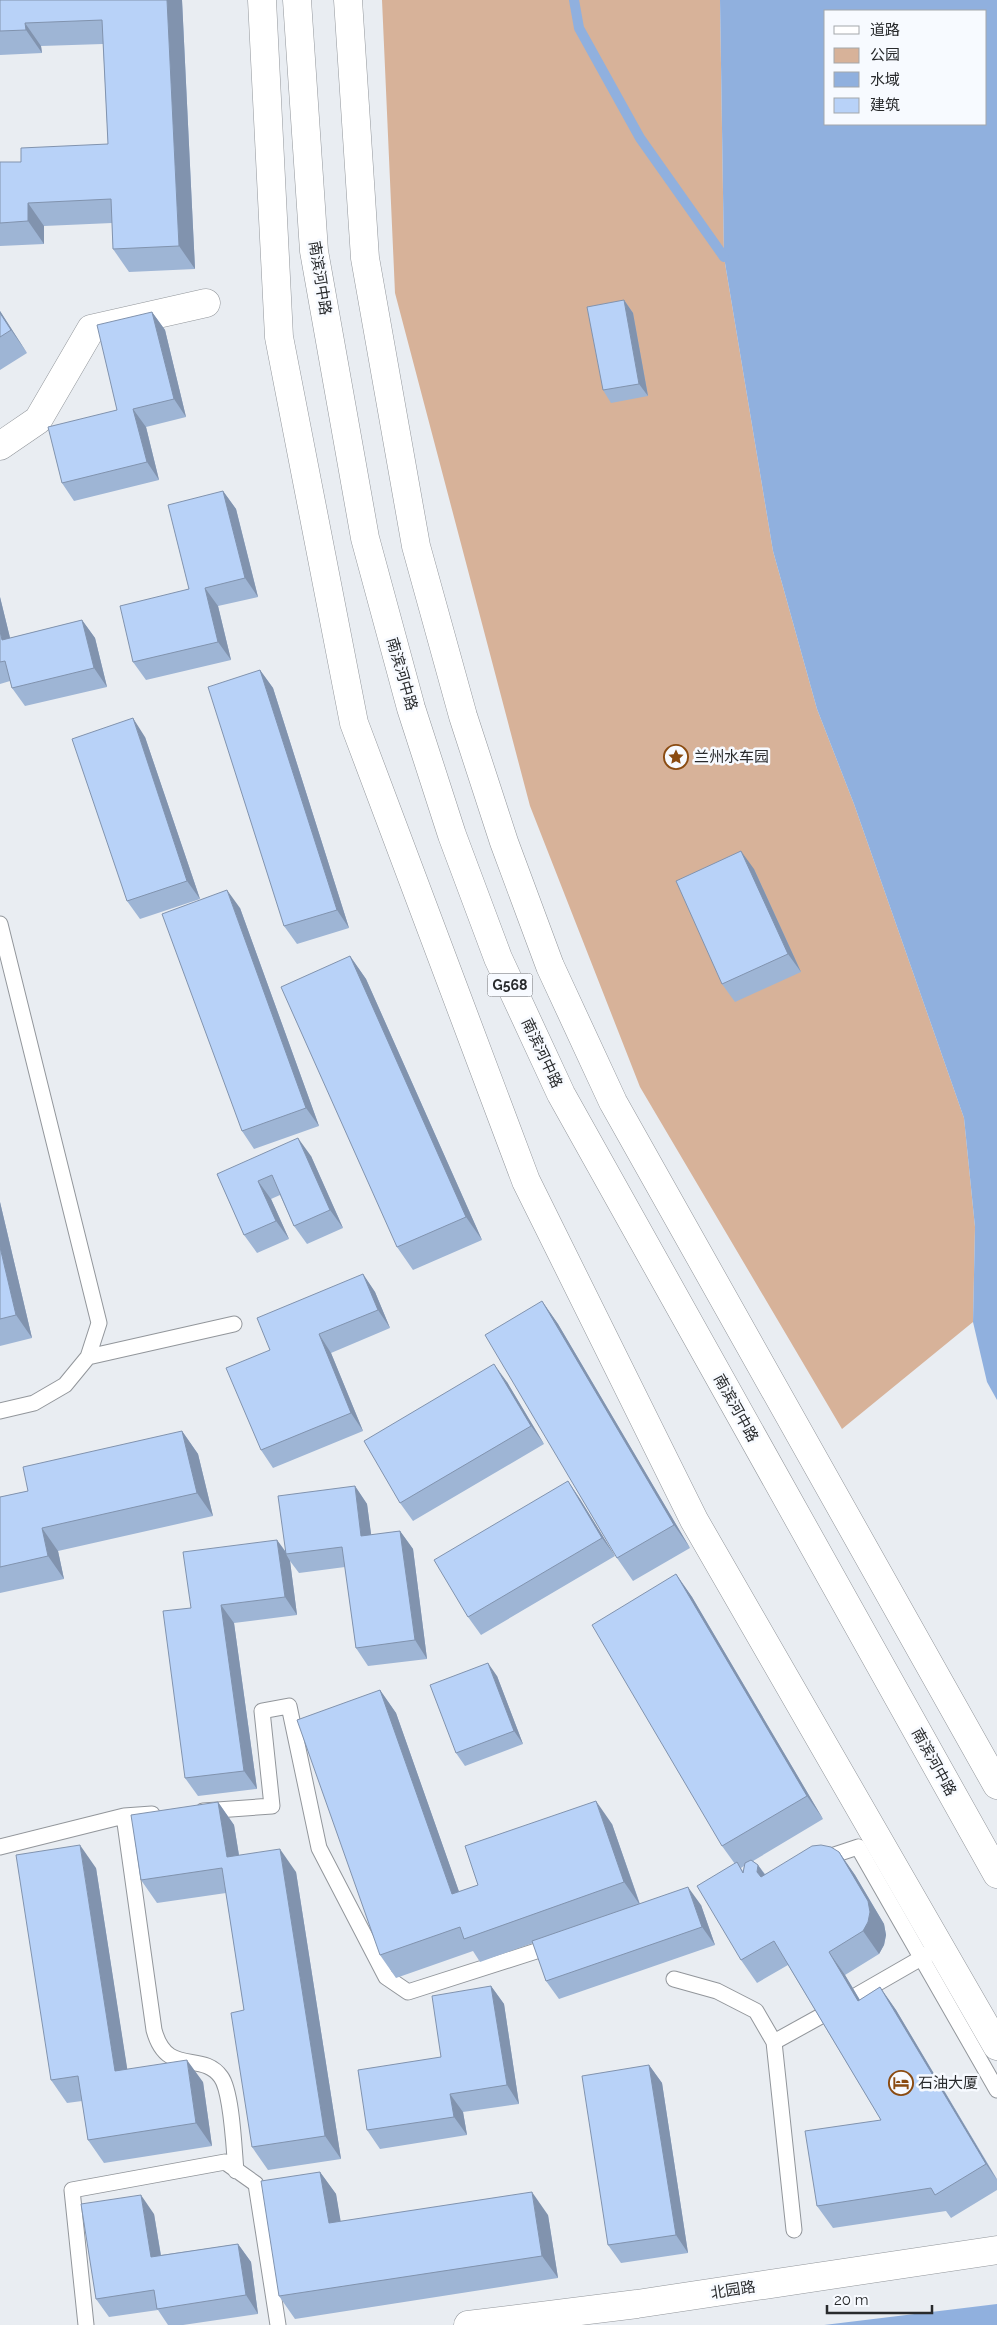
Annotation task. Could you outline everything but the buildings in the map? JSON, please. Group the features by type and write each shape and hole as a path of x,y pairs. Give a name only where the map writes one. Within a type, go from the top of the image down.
{"main road":[{"path":"262,0 279,337 354,723 526,1181 694,1520 931,1953 997,2046"},
{"name":"南滨河中路","path":"297,0 314,250 365,538 411,708 462,862 498,958 561,1094 997,1874"},
{"name":"G568","path":"348,0 366,258 416,546 463,716 504,842 550,966 613,1102 997,1785"},
{"path":"0,446 38,420 91,329 206,303"},
{"name":"北园路","path":"468,2325 637,2304 997,2250"}],"lane":[{"path":"0,924 99,1323 88,1357 65,1385 34,1403 0,1411"},
{"path":"88,1357 234,1324"},
{"path":"184,1812 272,1806 262,1711 290,1706 319,1848 386,1977 408,1992 567,1941"},
{"path":"0,1847 124,1816 164,1813"},
{"path":"124,1816 157,2040 170,2057 181,2062 207,2066 221,2076 227,2092 236,2171"},
{"path":"811,1862 858,1847 931,1953 997,2090"},
{"path":"857,1995 931,1953"},
{"path":"674,1979 717,1991 756,2011 774,2042 794,2230"},
{"path":"774,2042 821,2016"},
{"path":"86,2325 72,2190 225,2162 256,2184 278,2325"}],"green space":[{"name":"兰州水车园","path":"382,0 720,0 724,257 773,551 817,709 854,804 964,1118 975,1227 973,1322 842,1429 640,1087 530,806 395,293"}],"water":[{"path":"720,0 997,0 997,1400 987,1382 973,1322 975,1227 964,1118 854,804 817,709 773,551 724,257"},
{"path":"997,2304 997,2325 824,2325"}],"waterway":[{"path":"574,0 579,28 640,138 724,257"}],"place":[{"name":"兰州水车园","path":"676,757"},
{"name":"石油大厦","path":"901,2083"}]}
